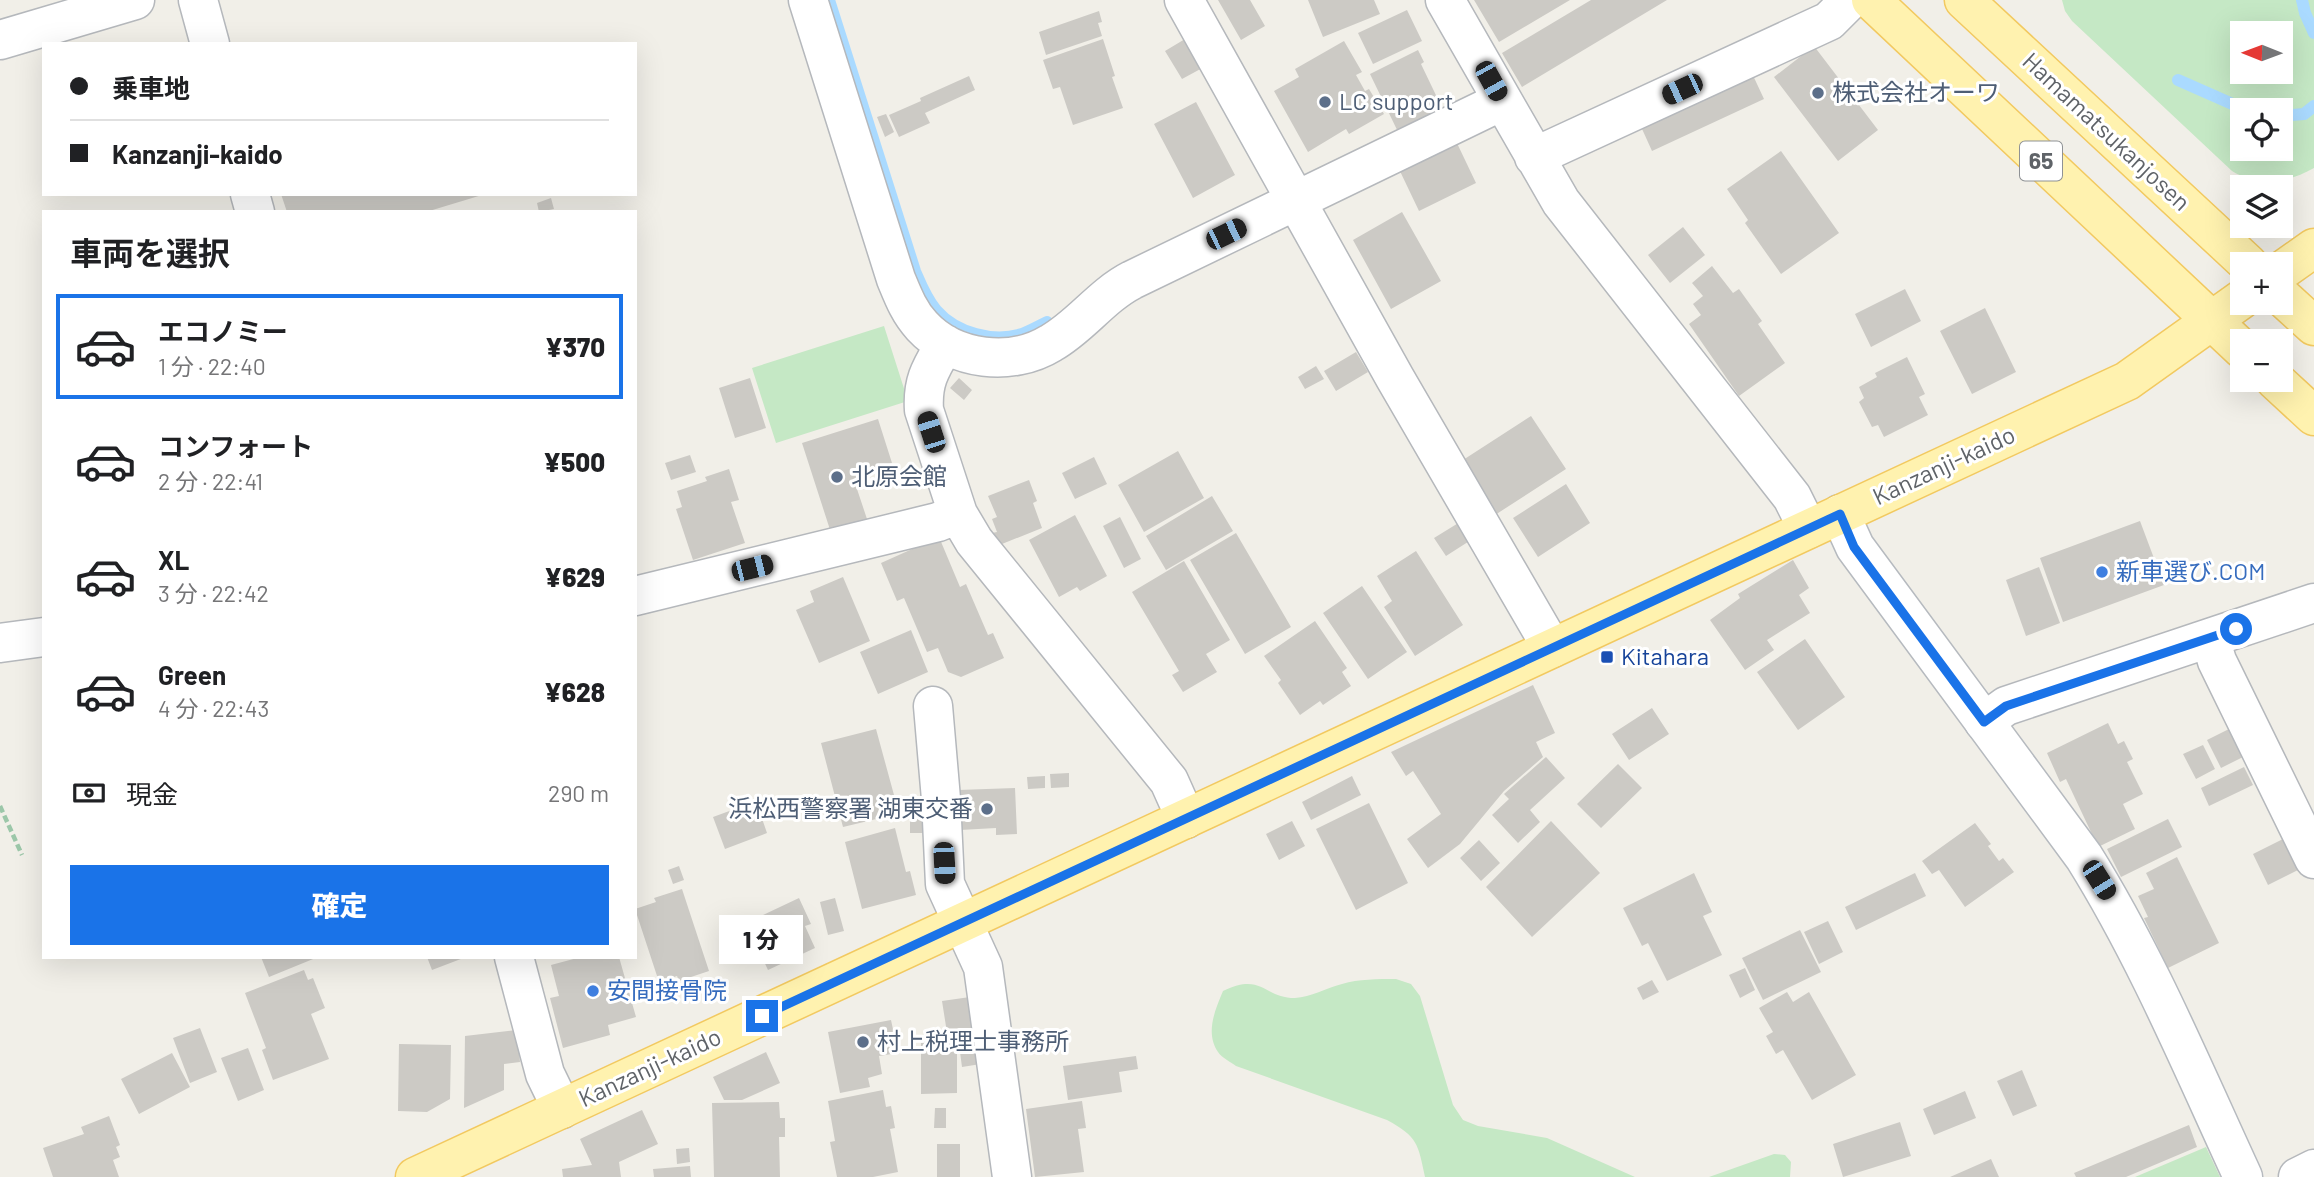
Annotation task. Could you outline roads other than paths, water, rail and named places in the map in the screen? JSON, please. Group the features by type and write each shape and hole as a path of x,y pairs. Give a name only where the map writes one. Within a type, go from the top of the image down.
{"main road":[{"name":"65","path":"1871,0 2230,338"},
{"name":"Hamamatsukanjosen","path":"1964,0 2235,252"},
{"path":"2293,263 2314,248"},
{"path":"2293,307 2314,326"},
{"name":"Kanzanji-kaido","path":"415,1177 2127,381 2230,308"},
{"path":"2288,392 2314,416"}],"street":[{"path":"0,40 135,0"},
{"path":"198,0 208,42"},
{"path":"808,0 906,305 923,327 945,344 971,355 999,359 1027,355 1052,343 1117,288 1502,101"},
{"path":"1184,0 1395,378 1552,648"},
{"path":"1445,0 1534,157 1577,224 1793,497 1854,547 2084,857 2113,903 2141,956 2243,1177"},
{"path":"1534,157 1829,21 1850,0"},
{"path":"945,344 927,376 923,393 924,410 958,514 974,541 1169,781 1186,819"},
{"path":"637,596 938,522 958,514"},
{"path":"1984,722 2006,706 2314,603"},
{"path":"0,643 42,637"},
{"path":"2210,638 2217,661 2314,859"},
{"path":"933,706 945,884 983,967 1012,1177"},
{"path":"515,959 545,1074 562,1109"},
{"path":"2298,1177 2314,1169"}],"waterway":[{"path":"829,0 915,271 932,305 954,325 987,336 1022,334 1047,322"},
{"path":"2302,0 2314,33"},
{"path":"2178,80 2230,103"},
{"path":"2293,115 2304,114 2314,106"}],"place":[{"name":"株式会社オーワ","path":"1818,93"},
{"name":"LC support","path":"1325,102"},
{"name":"北原会館","path":"837,477"},
{"name":"新車選び.COM","path":"2102,572"},
{"name":"Kitahara","path":"1607,657"},
{"name":"浜松西警察署 湖東交番","path":"987,809"},
{"name":"安間接骨院","path":"593,991"},
{"name":"村上税理士事務所","path":"863,1042"}]}
